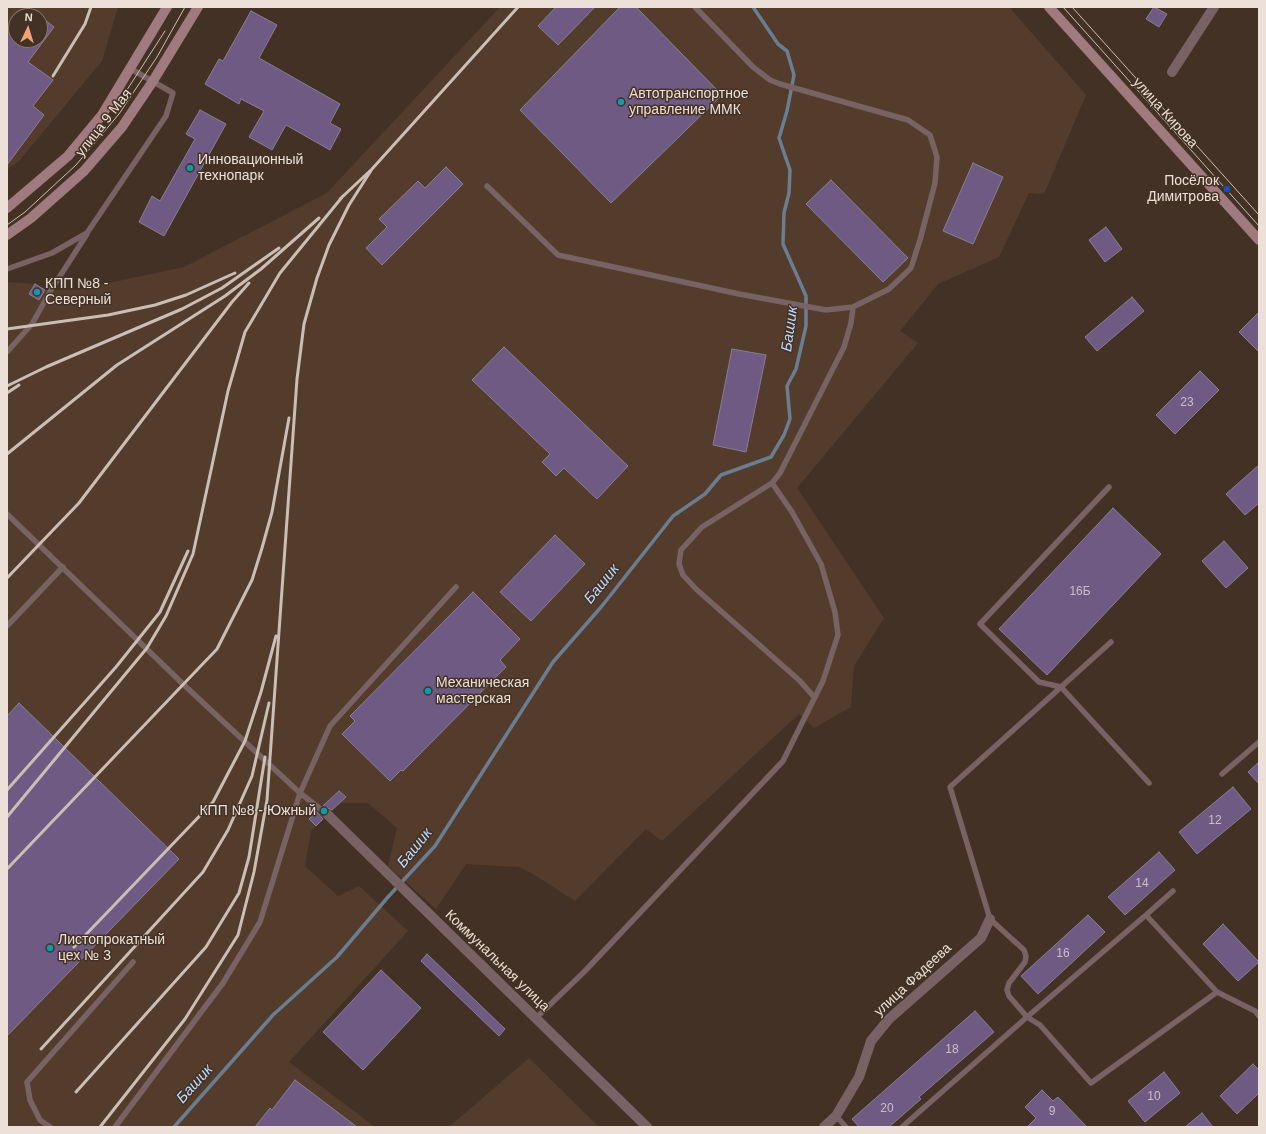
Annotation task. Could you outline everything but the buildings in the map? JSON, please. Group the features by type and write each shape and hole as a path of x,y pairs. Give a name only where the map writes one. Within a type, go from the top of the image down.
{"main road":[{"name":"улица 9 Мая","path":"7,208 68,156 102,115 167,7"},
{"name":"улица 9 Мая","path":"7,235 31,218 84,171 122,127 153,81 198,7"},
{"name":"улица Кирова","path":"1049,7 1259,240"}],"street":[{"path":"1172,72 1214,7"},
{"name":"Коммунальная улица","path":"328,815 536,1018 644,1126"},
{"name":"улица Фадеева","path":"824,1127 836,1116 860,1077 871,1041 889,1018 981,938 990,919"}],"lane":[{"path":"487,186 558,255 826,310 853,306 889,289 911,268 935,183 937,156 930,135 908,120 807,92 770,80 753,67 695,7"},
{"path":"7,352 32,324 51,290 87,233 166,116 173,94 131,69"},
{"path":"7,269 52,253 87,233"},
{"path":"814,697 800,681 696,589 683,575 679,564 681,550 702,527 772,483 780,473 844,347 851,323 853,306"},
{"path":"536,1018 584,972 783,761 823,681 834,652 838,635 835,612 821,564 792,512 772,483"},
{"path":"1109,486 980,624 1039,682 1061,687 1149,783"},
{"path":"7,514 184,685 300,793 328,815"},
{"path":"7,626 63,567"},
{"path":"114,1127 223,983 260,922 300,793 330,726 456,587"},
{"path":"1111,642 950,787 990,919 1024,950 1026,956 1025,962 1009,983 1007,990 1009,996 1027,1017 1040,1025 1091,1083 1218,992"},
{"path":"1222,774 1259,742"},
{"path":"902,1127 1174,891"},
{"path":"1146,915 1218,992 1255,1011 1259,1016"},
{"path":"50,1127 40,1120 30,1100 27,1082 133,962"},
{"path":"836,1116 846,1127"}],"shaded area":[{"path":"7,7 118,7 102,61 19,161 7,170"},
{"path":"500,7 1009,7 1086,95 1044,194 1029,193 999,257 938,284 900,331 918,343 797,488 884,618 854,666 851,707 814,728 799,714 662,841 646,829 575,901 533,874 519,867 466,864 436,909 388,866 397,828 368,803 339,803 311,831 305,866 338,896 359,886 408,931 289,1062 375,1127 7,1127 7,282 35,284 46,290 76,290 184,267 327,193"},
{"path":"529,1058 599,1127 449,1127"}],"waterway":[{"name":"Башик","path":"174,1127 273,1015 337,957 388,897 435,846 553,662 602,606 673,516 705,494 721,475 771,457 784,435 790,419 787,386 796,369 806,326 806,296 783,244 784,213 789,193 790,170 779,138 787,111 794,75 787,51 778,44 753,7"}],"tram line":[{"path":"7,225 25,212 76,165 119,114 157,57 185,7"},
{"path":"1063,7 1259,226"},
{"path":"1072,7 1259,215"},
{"path":"114,110 165,31"}],"railway":[{"path":"53,76 85,24 91,7"},
{"path":"340,199 372,169 518,7"},
{"path":"100,1127 185,1019 238,935 254,872 267,800 297,379 304,324 317,278 329,245 349,205 372,169"},
{"path":"7,817 147,648 166,616 193,554 228,391 245,332 280,273 343,196"},
{"path":"7,454 117,365 225,296 261,269 319,218"},
{"path":"7,386 46,367 182,309 222,288 279,248"},
{"path":"7,329 108,315 155,305 186,295 235,273"},
{"path":"7,578 79,503 232,302 249,283"},
{"path":"7,393 19,385"},
{"path":"7,869 217,649 252,580 262,548 272,512 289,418"},
{"path":"7,790 116,667 160,612 188,551"},
{"path":"74,947 213,802 245,741 261,692 276,636"},
{"path":"41,1049 203,872 228,830 252,776 269,703"},
{"path":"76,1092 206,947 239,893 249,857 265,757"}],"place":[{"name":"Автотранспортное управление ММК","path":"621,102"},
{"name":"Инновационный технопарк","path":"190,168"},
{"name":"Посёлок Димитрова","path":"1227,189"},
{"name":"КПП №8 - Северный","path":"37,292"},
{"name":"Механическая мастерская","path":"428,691"},
{"name":"КПП №8 - Южный","path":"324,811"},
{"name":"Листопрокатный цех № 3","path":"50,948"}]}
